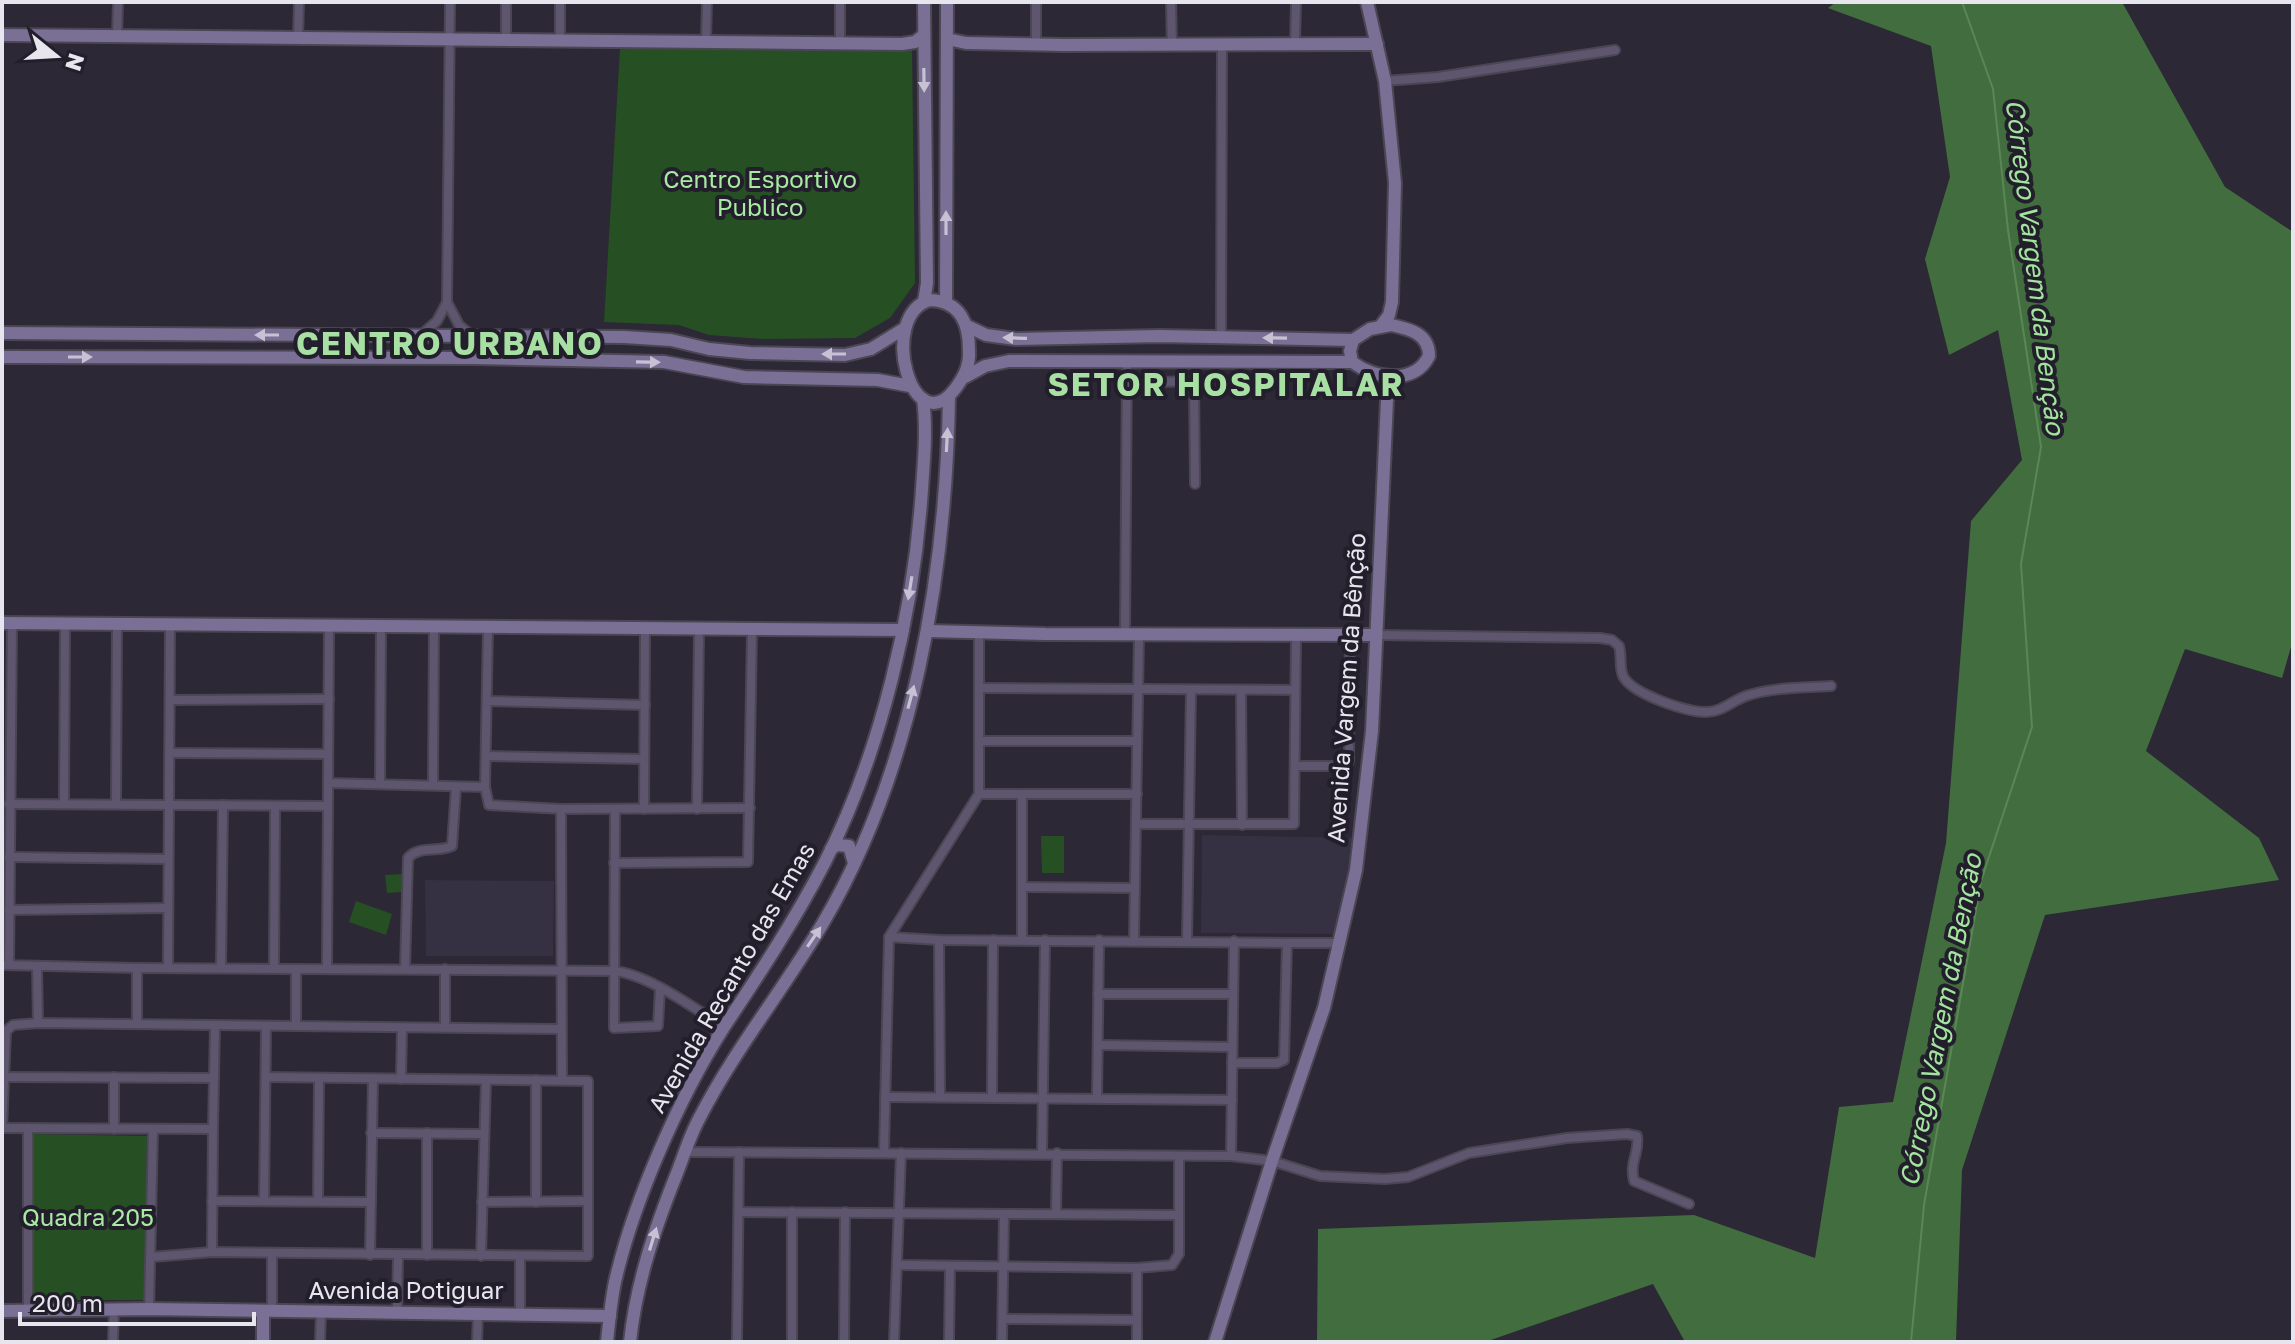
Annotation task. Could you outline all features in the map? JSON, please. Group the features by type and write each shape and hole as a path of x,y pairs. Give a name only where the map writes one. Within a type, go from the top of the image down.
{"street":[{"path":"117,37 118,2"},
{"path":"298,39 299,2"},
{"path":"420,358 416,346 421,335 437,321 447,302 450,2"},
{"path":"506,2 506,40"},
{"path":"560,2 560,41"},
{"path":"706,41 707,2"},
{"path":"840,2 840,43"},
{"path":"2,333 624,337 671,340 709,349 750,353 845,355 871,349 905,328 924,302 927,283 924,6 947,2 946,301"},
{"path":"1036,2 1036,44"},
{"path":"1171,2 1172,45"},
{"path":"1295,44 1296,2"},
{"path":"1367,2 1385,81 1395,183 1392,302 1389,315 1380,327"},
{"path":"2,35 902,44 915,42 924,35"},
{"path":"947,43 1377,44"},
{"path":"902,44 923,50"},
{"path":"1221,338 1222,45"},
{"path":"1385,81 1438,77 1615,50"},
{"path":"924,302 946,301 956,308 967,326 969,351 965,377"},
{"path":"447,302 459,325 478,346 474,358"},
{"path":"1392,302 1397,320 1405,328"},
{"path":"905,328 903,360 910,386 923,399 934,402 949,398 965,377 985,366 1009,361 1352,362 1368,372 1389,376 1419,369 1429,356 1425,340 1418,333 1391,325 1370,329 1353,340 1160,336 1002,338 967,326"},
{"path":"1159,363 1164,353 1160,336"},
{"path":"1089,361 1084,352 1091,338"},
{"path":"1352,362 1350,351 1353,340"},
{"path":"2,357 474,358 664,362 744,377 878,380 910,386"},
{"path":"1125,634 1127,362"},
{"name":"Avenida Vargem da Bênção","path":"1215,1342 1324,1008 1356,870 1372,731 1374,635 1389,376"},
{"path":"1127,383 1194,381 1195,484"},
{"name":"Avenida Recanto das Emas","path":"630,1342 637,1293 661,1212 699,1118 823,923 873,818 900,738 928,631 943,531 949,398"},
{"name":"Avenida Recanto das Emas","path":"607,1342 615,1282 639,1204 662,1146 724,1027 771,958 831,849 869,758 903,630 920,522 926,423 923,399"},
{"path":"920,522 929,534 937,535 943,531"},
{"path":"915,553 926,547 939,554"},
{"path":"724,1027 660,989 628,973 614,971 6,965 9,910 7,623 903,630"},
{"path":"64,804 65,623"},
{"path":"116,803 117,624"},
{"path":"168,968 170,624"},
{"path":"327,968 329,627"},
{"path":"380,784 381,627"},
{"path":"433,785 434,627"},
{"path":"488,628 485,787 488,803 492,807 750,808"},
{"path":"644,809 645,629"},
{"path":"697,809 699,629"},
{"path":"614,863 746,863 750,858 752,630"},
{"path":"928,631 1600,638 1612,640 1619,646 1623,676 1635,689 1677,706 1705,712 1715,711 1744,696 1761,692 1831,686"},
{"path":"884,1152 889,937 979,794 979,632"},
{"path":"1134,940 1139,634"},
{"path":"1136,824 1294,824 1296,634"},
{"path":"1296,766 1338,766 1349,761 1350,635"},
{"path":"979,688 1295,690"},
{"path":"1187,941 1191,691"},
{"path":"1241,691 1242,825"},
{"path":"170,700 329,699"},
{"path":"487,701 645,705"},
{"path":"979,741 1137,741"},
{"path":"170,753 328,754"},
{"path":"486,756 644,759"},
{"path":"328,783 485,787"},
{"path":"405,969 408,858 419,850 442,850 452,846 456,787"},
{"path":"979,794 1137,794"},
{"path":"1022,795 1022,940"},
{"path":"9,804 328,806"},
{"path":"221,967 223,805"},
{"path":"274,968 275,806"},
{"path":"850,806 856,820 866,822 873,818"},
{"path":"561,809 562,1080"},
{"path":"615,809 614,1028 658,1026 660,989"},
{"path":"831,849 837,845 849,846 854,863"},
{"path":"9,857 168,859"},
{"path":"1023,887 1134,888"},
{"path":"9,910 168,908"},
{"path":"889,937 1341,943"},
{"path":"939,940 940,1096"},
{"path":"992,1097 993,940"},
{"path":"1042,1154 1045,940"},
{"path":"1097,1099 1099,940"},
{"path":"1231,1156 1234,941"},
{"path":"1232,1063 1277,1063 1284,1060 1287,943"},
{"path":"771,958 786,961 787,976"},
{"path":"37,966 38,1023"},
{"path":"137,968 137,1024"},
{"path":"296,969 296,1025"},
{"path":"445,969 445,1027"},
{"path":"1098,994 1233,994"},
{"path":"739,1007 742,1022 750,1025 759,1022"},
{"path":"213,1129 2,1128 6,1031 13,1025 38,1023 561,1029"},
{"path":"212,1252 215,1025"},
{"path":"264,1201 266,1026"},
{"path":"401,1079 402,1028"},
{"path":"1098,1045 1232,1047"},
{"path":"3,1077 213,1078"},
{"path":"114,1077 114,1129"},
{"path":"152,1257 212,1252 588,1256 588,1081 266,1077"},
{"path":"318,1201 319,1078"},
{"path":"370,1255 373,1079"},
{"path":"481,1256 486,1080"},
{"path":"536,1080 536,1202"},
{"path":"885,1097 1232,1100"},
{"path":"28,1128 28,1309"},
{"path":"149,1309 153,1129"},
{"path":"371,1133 483,1134"},
{"path":"427,1133 427,1255"},
{"path":"685,1152 1231,1156 1272,1161 1320,1176 1385,1179 1408,1177 1469,1153 1567,1138 1627,1134 1637,1136 1631,1169 1634,1181 1689,1204"},
{"path":"737,1342 739,1152"},
{"path":"894,1342 901,1153"},
{"path":"1056,1214 1057,1153"},
{"path":"898,1265 1137,1268 1176,1263 1179,1254 1179,1156"},
{"path":"212,1201 371,1202"},
{"path":"482,1202 588,1201"},
{"path":"739,1212 1179,1215"},
{"path":"792,1212 792,1342"},
{"path":"844,1342 845,1212"},
{"path":"1002,1342 1004,1214"},
{"path":"263,1342 272,1254"},
{"path":"397,1314 398,1256"},
{"path":"520,1257 520,1313"},
{"path":"949,1342 950,1266"},
{"path":"1137,1268 1137,1342"},
{"path":"615,1282 628,1283 637,1293"},
{"name":"Avenida Potiguar","path":"4,1309 610,1316"},
{"path":"113,1342 114,1309"},
{"path":"320,1342 321,1312"},
{"path":"477,1342 478,1313"},
{"path":"1003,1319 1137,1320"}],"shaded area":[{"path":"1202,835 1357,838 1337,934 1201,933"},
{"path":"425,880 554,881 553,956 426,956"}],"green space":[{"path":"1836,2 2122,2 2225,187 2293,232 2293,640 2282,678 2185,649 2146,751 2259,838 2279,880 2045,915 1962,1170 1956,1342 1685,1342 1653,1284 1485,1342 1317,1342 1318,1229 1694,1215 1815,1258 1839,1107 1893,1102 1946,843 1971,521 2022,460 1998,330 1949,355 1925,259 1950,177 1931,46 1828,8"},
{"name":"Centro Esportivo Publico","path":"620,48 912,49 915,283 890,318 855,338 762,339 709,335 679,325 604,322"},
{"path":"1041,836 1064,836 1064,873 1042,873"},
{"path":"403,874 402,892 387,893 385,875"},
{"path":"356,901 392,914 386,935 349,922"},
{"name":"Quadra 205","path":"28,1134 147,1136 145,1300 33,1300"}],"waterway":[{"name":"Córrego Vargem da Benção","path":"1911,1342 1924,1205 1981,881 2032,727 2021,564 2041,447 2008,230 1993,89 1962,2"}],"district":[{"name":"CENTRO URBANO","path":"450,344"},
{"name":"SETOR HOSPITALAR","path":"1226,385"}]}
